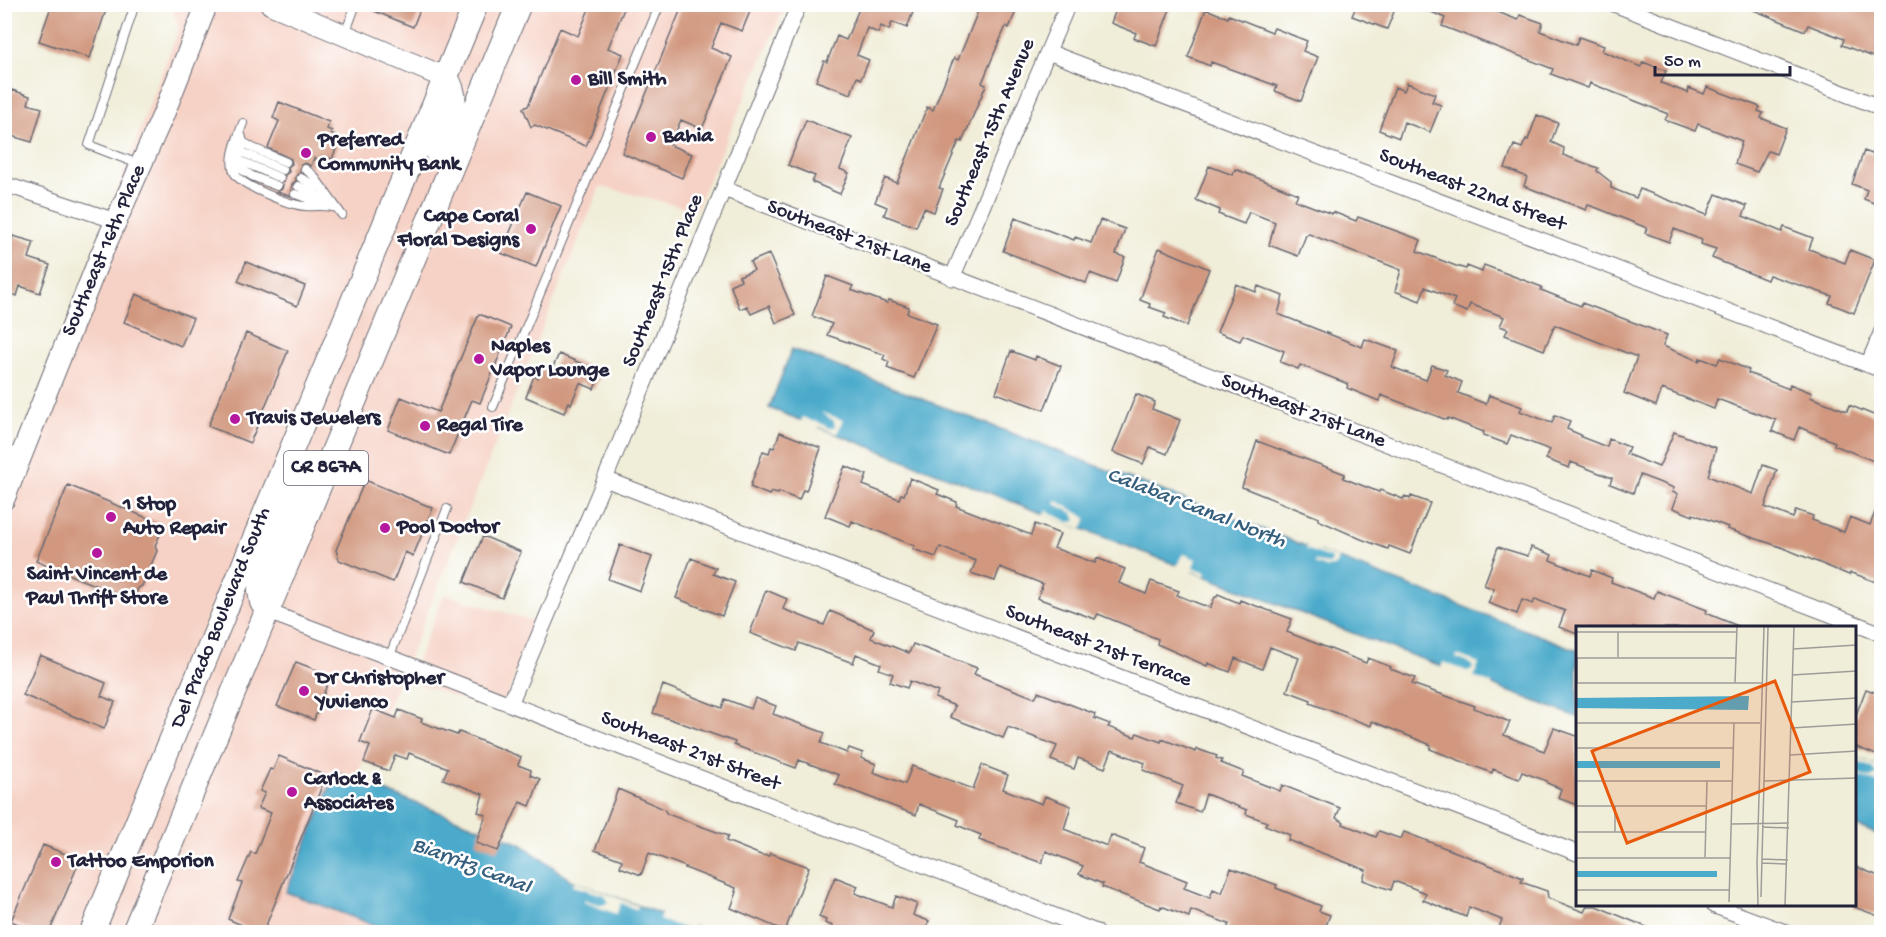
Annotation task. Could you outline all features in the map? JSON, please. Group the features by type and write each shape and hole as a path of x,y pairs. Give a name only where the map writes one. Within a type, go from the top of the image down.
{"main road":[{"name":"Del Prado Boulevard South","path":"92,933 476,4"},
{"name":"Del Prado Boulevard South","path":"134,933 519,4"},
{"path":"409,269 412,227 417,206 451,125 453,94 446,78"},
{"path":"268,612 260,591 261,573 298,472 304,446 306,414"}],"street":[{"name":"Southeast 16th Place","path":"4,499 13,455 141,165 207,4"},
{"path":"271,4 446,78"},
{"name":"Southeast 15th Place","path":"510,704 606,479 799,4"},
{"name":"Southeast 15th Avenue","path":"952,278 1068,4"},
{"path":"1614,4 1881,108"},
{"name":"Southeast 22nd Street","path":"1048,52 1875,368"},
{"path":"4,184 116,221"},
{"name":"Southeast 21st Lane","path":"724,189 1881,634"},
{"path":"1875,368 1881,331"},
{"name":"Southeast 21st Terrace","path":"606,479 1576,853"},
{"name":"Southeast 21st Street","path":"268,612 1096,933"},
{"path":"1718,907 1785,933"}],"lane":[{"path":"135,4 89,145 141,165"},
{"path":"345,35 356,4"},
{"path":"493,407 660,4"},
{"path":"281,174 247,145 240,136 242,127 234,152 233,164 234,172 239,178 249,185 296,204 313,206 327,202"},
{"path":"237,141 244,153 281,174"},
{"path":"234,152 241,161 281,174"},
{"path":"233,164 252,176 281,174"},
{"path":"327,202 322,189 300,182 327,202 340,211"},
{"path":"389,658 447,509"}],"shaded area":[{"path":"171,5 786,5 695,210 600,186 400,680 314,868 386,909 377,932 5,932 4,486 179,28"},
{"path":"444,594 533,621 502,713 409,681"}],"water":[{"name":"Calabar Canal North","path":"792,349 1576,650 1576,717 1376,642 769,408"},
{"path":"1856,758 1881,767 1881,836 1856,825"},
{"name":"Biarritz Canal","path":"336,772 521,844 571,880 708,932 392,932 286,892"}],"pier":[{"path":"821,412 843,420 837,434 819,427 817,430 800,423 803,417 814,422 815,420 829,428 835,428 834,421"},
{"path":"1057,501 1087,518 1082,529 1044,515 1046,510 1069,522 1076,521 1073,513 1055,504"},
{"path":"1308,543 1320,548 1319,551 1338,558 1336,565 1327,568 1314,564 1315,562 1329,564 1332,561 1330,558 1306,549"},
{"path":"1184,554 1196,559 1193,567 1206,572 1205,576 1175,568"},
{"path":"1457,655 1479,663 1474,677 1492,684 1491,687 1441,668 1443,662 1467,671 1472,670 1473,667 1469,663 1456,658"},
{"path":"1856,757 1881,767 1881,784 1856,774 1856,772 1870,778 1877,775 1873,768 1856,761"},
{"path":"575,881 638,906 637,910 621,903 616,914 584,902 584,900 602,905 609,902 604,895 573,886"},
{"path":"662,912 694,924 691,930 659,920"}],"building":[{"path":"52,4 108,4 90,58 39,41"},
{"path":"362,4 422,4 413,27 362,6"},
{"name":"Bill Smith","path":"591,4 626,4 608,48 623,54 586,146 535,125 531,127 523,108 528,106 560,28 578,36"},
{"path":"683,4 753,4 742,31 721,23 711,48 732,57 702,129 681,120 670,145 692,154 682,178 622,153"},
{"path":"861,4 916,4 907,28 892,22 889,30 881,26 878,33 867,28 857,55 869,60 861,79 857,77 851,94 816,81 824,61 827,62 837,36 846,40"},
{"path":"981,4 1019,4 1009,28 1006,26 982,83 986,85 962,142 959,141 939,188 943,189 934,212 924,208 916,227 884,215 887,207 875,202 885,178 897,183 927,107 933,110 954,58 958,60"},
{"path":"1118,4 1172,4 1156,46 1134,38 1136,33 1111,23"},
{"path":"1357,4 1397,4 1387,29 1352,16"},
{"path":"1413,4 1477,4 1518,20 1520,15 1543,23 1540,31 1576,45 1579,37 1604,46 1602,51 1641,67 1643,62 1666,71 1661,83 1688,93 1689,88 1704,94 1707,87 1760,107 1758,111 1763,113 1761,118 1786,128 1776,154 1768,151 1757,172 1735,164 1742,141 1698,124 1695,131 1665,120 1668,114 1590,83 1588,88 1551,74 1553,69 1442,26 1445,18"},
{"path":"1739,4 1863,4 1881,11 1881,60 1842,45 1844,39 1808,25 1805,31"},
{"path":"1206,9 1228,18 1229,15 1272,32 1274,28 1307,41 1303,51 1318,57 1301,101 1275,91 1277,86 1211,62 1210,66 1188,57"},
{"path":"1407,83 1435,94 1432,102 1441,105 1430,132 1404,122 1399,138 1379,130 1395,87 1404,91"},
{"path":"12,90 30,96 28,104 42,108 32,142 8,135 12,125 4,123 4,97 10,98"},
{"name":"Preferred Community Bank","path":"279,102 329,122 327,129 340,139 332,159 322,156 320,160 314,158 311,166 305,163 301,165 296,181 292,184 290,196 277,192 282,189 285,175 289,172 288,167 292,164 291,159 268,148 279,121 273,118"},
{"path":"1537,115 1558,123 1551,142 1564,148 1563,155 1598,168 1597,171 1611,182 1611,188 1636,198 1640,189 1707,215 1716,194 1747,206 1743,216 1782,232 1784,227 1813,238 1809,249 1845,263 1850,250 1875,260 1854,313 1829,303 1832,296 1769,275 1767,280 1712,258 1716,249 1701,244 1702,240 1674,229 1669,242 1645,233 1647,228 1597,208 1588,205 1586,210 1524,186 1527,177 1505,168 1514,145 1522,148 1526,139 1528,140"},
{"path":"806,120 852,138 840,169 849,173 840,194 812,182 815,176 788,165"},
{"path":"1864,151 1881,156 1881,206 1864,199 1867,190 1852,184"},
{"path":"1209,166 1233,175 1235,169 1298,194 1295,200 1356,221 1358,217 1421,240 1417,251 1456,266 1466,269 1467,266 1482,272 1484,265 1542,287 1541,290 1581,306 1582,303 1667,335 1663,346 1699,361 1700,358 1717,364 1720,358 1749,370 1748,373 1789,389 1790,384 1812,393 1810,397 1847,411 1849,405 1881,418 1881,464 1834,445 1835,442 1799,427 1794,440 1772,431 1776,420 1717,399 1714,409 1662,389 1656,406 1624,393 1637,357 1555,325 1544,350 1505,335 1508,329 1500,326 1504,317 1470,304 1467,312 1452,306 1455,299 1425,287 1420,301 1395,291 1401,270 1309,234 1306,235 1298,256 1269,245 1275,222 1249,212 1244,224 1218,214 1220,210 1196,200"},
{"name":"Cape Coral Floral Designs","path":"527,192 561,206 536,267 501,253"},
{"path":"1015,218 1074,240 1075,237 1091,243 1100,220 1125,229 1116,254 1125,257 1116,283 1090,273 1086,283 1003,251"},
{"path":"13,236 34,242 29,258 50,265 40,293 20,286 17,296 4,291 4,263"},
{"path":"1159,248 1209,269 1187,326 1164,317 1166,313 1149,307 1150,304 1140,300"},
{"path":"769,254 795,315 776,323 769,306 751,314 747,306 740,309 730,285 741,280 739,276 754,270 750,262"},
{"path":"246,262 305,286 297,306 238,281"},
{"path":"827,276 853,286 851,290 887,303 889,300 909,307 907,313 937,324 914,378 887,368 889,362 883,359 885,355 827,335 832,324 812,316"},
{"path":"1236,284 1256,292 1258,286 1283,296 1278,314 1362,347 1365,339 1398,351 1392,367 1426,380 1432,365 1447,370 1445,375 1462,382 1458,393 1486,404 1489,395 1522,407 1520,411 1552,423 1555,415 1570,421 1567,429 1581,437 1607,447 1609,439 1629,447 1626,454 1659,467 1674,432 1716,448 1708,476 1753,494 1763,465 1777,470 1765,507 1793,518 1796,510 1813,516 1812,520 1844,532 1850,517 1870,525 1881,497 1881,584 1855,574 1850,573 1849,575 1781,547 1673,508 1678,494 1672,492 1674,488 1640,475 1633,493 1610,484 1612,478 1571,462 1569,468 1546,459 1550,450 1511,435 1507,444 1448,418 1447,420 1381,395 1379,401 1347,388 1348,384 1300,365 1298,369 1280,362 1284,351 1243,335 1240,341 1217,332"},
{"path":"136,294 193,318 181,346 124,322"},
{"path":"479,314 511,327 480,403 472,400 449,455 388,430 401,397 438,412"},
{"path":"246,333 288,351 250,443 208,426"},
{"path":"1011,351 1035,360 1036,356 1061,366 1044,410 996,393"},
{"path":"559,354 601,372 594,389 580,383 571,404 569,402 564,413 526,397 534,376 538,378 544,365 552,369"},
{"path":"1136,394 1155,402 1152,409 1180,420 1167,454 1150,447 1143,464 1113,452"},
{"path":"780,432 821,448 806,491 803,490 799,500 779,492 778,494 771,492 769,495 750,487 763,451 769,453 771,447 774,448"},
{"path":"1257,441 1345,474 1343,478 1379,492 1380,490 1403,499 1405,496 1410,499 1411,496 1430,503 1410,554 1361,539 1318,520 1319,518 1242,487"},
{"path":"845,466 867,475 863,485 899,499 901,494 904,495 910,478 939,490 937,494 957,502 956,506 1031,535 1035,524 1060,534 1054,548 1095,563 1097,558 1125,569 1119,583 1146,594 1151,581 1179,591 1177,595 1210,608 1218,594 1239,603 1240,600 1292,619 1287,632 1366,663 1368,658 1391,667 1390,669 1415,678 1412,684 1475,706 1474,708 1510,722 1504,735 1544,751 1554,728 1576,736 1576,805 1558,798 1561,789 1547,781 1522,772 1519,779 1493,769 1492,773 1430,749 1431,745 1372,721 1371,726 1310,703 1311,700 1287,691 1299,658 1270,647 1262,669 1235,658 1230,672 1208,663 1207,666 1157,644 1158,639 1098,614 1095,619 1037,598 1043,584 1000,567 995,581 971,573 976,561 940,547 936,557 913,549 915,546 852,521 850,526 825,516"},
{"name":"Pool Doctor","path":"365,480 433,508 413,556 405,552 393,582 339,560 336,550"},
{"path":"68,485 164,525 155,546 157,551 133,601 36,561"},
{"path":"483,536 521,552 502,598 464,582"},
{"path":"620,545 652,557 640,591 608,579"},
{"path":"1498,547 1528,556 1531,547 1552,555 1550,560 1590,576 1592,570 1612,578 1611,582 1654,598 1657,591 1707,610 1706,613 1738,626 1576,626 1576,634 1559,627 1565,611 1535,599 1533,604 1522,600 1517,614 1488,603 1494,589 1484,585"},
{"path":"691,558 716,568 713,574 735,582 722,616 676,598"},
{"path":"766,590 787,599 783,609 824,625 830,611 874,630 871,638 909,653 913,644 977,668 974,674 1035,698 1038,692 1095,714 1094,718 1110,724 1108,727 1135,737 1137,733 1161,742 1162,739 1196,752 1197,749 1217,756 1216,758 1222,760 1221,763 1244,772 1242,776 1280,791 1282,785 1340,808 1336,818 1344,822 1343,824 1376,837 1379,831 1401,839 1404,832 1523,878 1521,882 1547,891 1548,898 1584,912 1586,907 1598,907 1661,933 1497,933 1502,920 1469,907 1466,917 1423,900 1426,893 1394,881 1391,890 1363,880 1366,870 1288,840 1290,835 1265,825 1267,822 1246,814 1247,810 1206,794 1200,812 1176,803 1183,786 1143,770 1145,763 1112,750 1105,768 1078,758 1074,769 1051,760 1057,746 1008,727 1003,738 950,717 955,706 935,698 938,692 910,681 907,688 890,682 893,674 879,669 881,664 856,654 853,663 799,643 796,651 750,633"},
{"path":"40,655 106,683 101,696 115,702 104,729 23,695"},
{"name":"Dr Christopher Yuvienco","path":"296,662 322,672 320,679 328,682 314,720 277,706"},
{"path":"663,685 722,708 725,699 751,709 755,698 776,706 773,714 825,733 821,743 847,753 849,748 863,753 861,758 876,764 873,772 905,784 912,766 973,789 982,765 1008,775 1003,789 1042,804 1045,796 1071,806 1064,829 1107,846 1111,835 1144,848 1139,862 1187,881 1184,888 1210,898 1213,889 1222,893 1231,868 1277,885 1276,888 1321,906 1319,911 1330,915 1323,933 1226,933 1229,924 1191,910 1189,917 1161,906 1160,909 1102,887 1103,884 1079,874 1083,866 1046,851 1042,863 979,840 981,835 957,825 959,820 919,804 916,815 835,784 839,775 799,760 796,768 734,745 735,742 653,713"},
{"path":"1881,688 1881,757 1856,747 1856,715 1866,689 1874,692"},
{"path":"373,709 396,718 399,710 422,719 421,722 457,735 459,732 521,757 518,765 531,770 530,775 540,779 530,806 520,802 498,851 476,843 486,815 478,812 483,794 443,779 448,768 409,753 407,759 395,755 389,771 364,762 370,746 360,742"},
{"path":"279,756 326,776 263,933 260,933 228,919 242,883 238,882 251,852 255,854 271,813 258,808 265,793 260,791"},
{"path":"618,789 664,809 667,814 728,836 726,841 761,855 769,856 770,853 809,867 785,931 731,908 737,892 735,892 736,888 649,853 641,875 620,867 622,860 595,850"},
{"path":"43,845 80,860 49,933 39,933 11,921"},
{"path":"1856,867 1881,877 1881,917 1854,907 1856,907"},
{"path":"835,877 858,886 855,893 892,907 896,896 917,904 913,915 929,921 924,933 830,933 833,926 825,923 826,920 819,917"}],"place":[{"name":"Bill Smith","path":"576,80"},
{"name":"Bahia","path":"651,137"},
{"name":"Preferred Community Bank","path":"306,153"},
{"name":"Cape Coral Floral Designs","path":"531,229"},
{"name":"Naples Vapor Lounge","path":"479,359"},
{"name":"Travis Jewelers","path":"235,419"},
{"name":"Regal Tire","path":"425,426"},
{"name":"1 Stop Auto Repair","path":"111,517"},
{"name":"Pool Doctor","path":"385,528"},
{"name":"Saint Vincent de Paul Thrift Store","path":"97,553"},
{"name":"Dr Christopher Yuvienco","path":"304,691"},
{"name":"Carlock & Associates","path":"292,792"},
{"name":"Tattoo Emporion","path":"56,862"}]}
